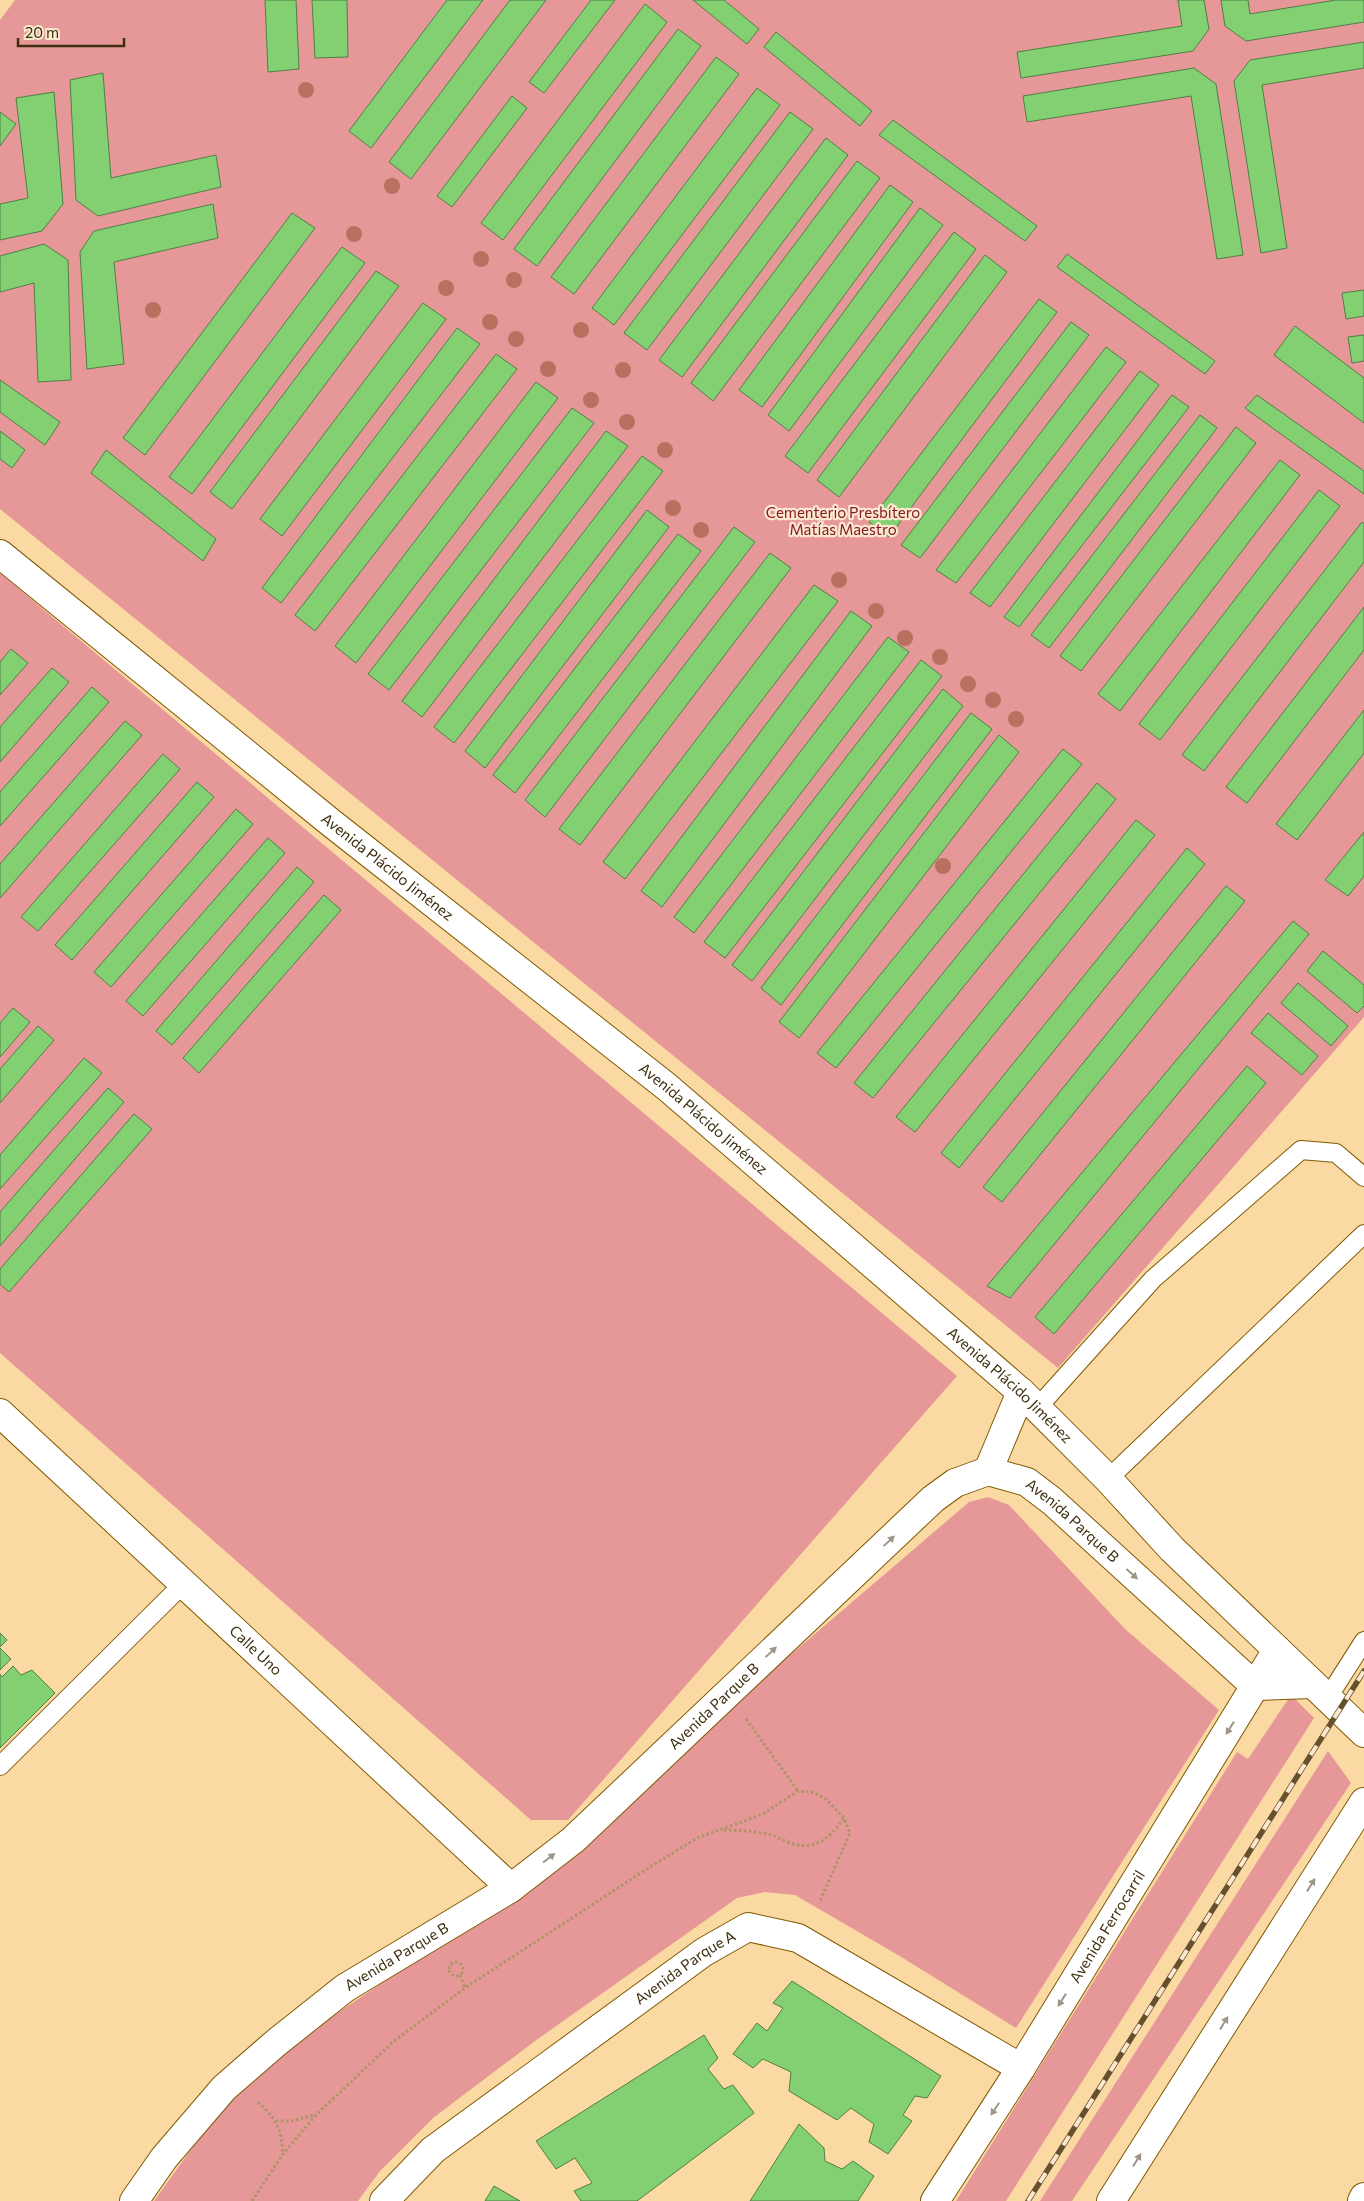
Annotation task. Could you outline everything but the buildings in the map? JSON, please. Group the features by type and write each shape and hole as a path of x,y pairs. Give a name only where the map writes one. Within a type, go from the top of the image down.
{"street":[{"name":"Avenida Plácido Jiménez","path":"0,554 330,822 667,1087 1030,1400 1108,1478 1172,1549 1364,1732"},
{"path":"988,1471 1030,1400"},
{"name":"Calle Uno","path":"0,1413 511,1888"},
{"name":"Avenida Parque B","path":"134,2201 164,2158 224,2088 277,2042 345,1988 511,1888 573,1840 933,1499 955,1482 988,1471 1027,1482 1052,1501 1255,1686"},
{"name":"Avenida Ferrocarril","path":"935,2201 1021,2068 1277,1650"},
{"path":"1255,1686 1320,1691"},
{"path":"1111,2201 1364,1802"},
{"name":"Avenida Parque A","path":"384,2201 433,2150 704,1952 748,1927 798,1938 1021,2068"},
{"path":"1362,2201 1364,2197"}],"lane":[{"path":"1030,1400 1154,1279 1301,1150 1336,1153 1364,1177"},
{"path":"1108,1478 1364,1234"},
{"path":"0,1766 183,1584"},
{"path":"1320,1691 1364,1641"}],"path":[{"path":"742,1714 798,1791"},
{"path":"252,2201 283,2154 316,2115 394,2041 465,1988 699,1837 761,1815 798,1791 812,1792 826,1799 844,1818 850,1833 818,1903"},
{"path":"721,1830 767,1834 793,1844 808,1846 823,1841 834,1833 844,1818"},
{"path":"457,1961 462,1964 464,1970 460,1975 454,1976 450,1973 448,1967 451,1962 457,1961"},
{"path":"460,1975 465,1988"},
{"path":"254,2098 276,2121 281,2137 283,2154"},
{"path":"276,2121 316,2115"}],"green space":[{"name":"Cementerio Presbítero Matías Maestro","path":"15,0 1364,0 1364,1017 1058,1368 0,509 0,20"},
{"path":"0,573 957,1376 568,1820 531,1820 0,1353"},
{"path":"988,1497 1009,1505 1125,1629 1219,1710 1016,2028 898,1955 795,1895 765,1892 737,1898 535,2041 433,2118 380,2171 358,2201 154,2201 215,2116 263,2072 324,2022 388,1979 474,1926 969,1502"},
{"path":"1291,1695 1314,1718 1006,2201 956,2201 1237,1752 1248,1759"},
{"path":"1328,1751 1351,1783 1072,2201 1040,2201"}],"railway":[{"path":"1028,2201 1364,1671"}]}
